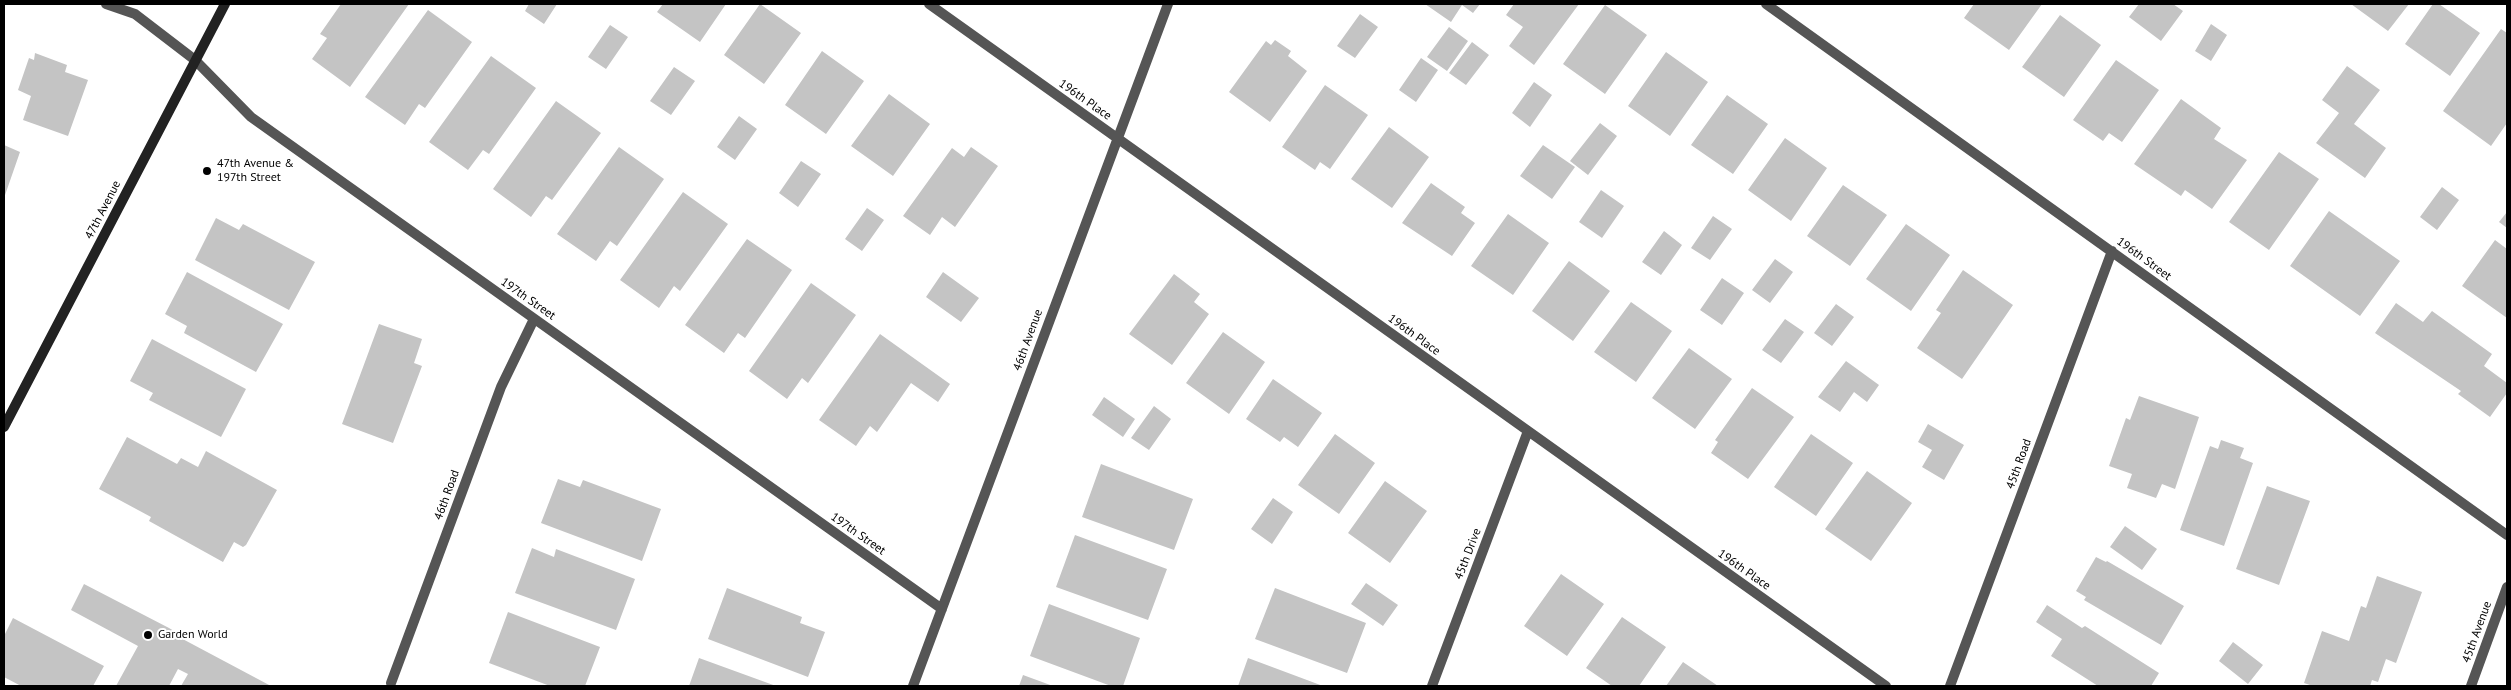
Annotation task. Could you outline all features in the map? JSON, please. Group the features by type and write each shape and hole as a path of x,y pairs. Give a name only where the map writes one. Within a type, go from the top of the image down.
{"street":[{"name":"197th Street","path":"106,4 135,14 195,60 251,117 942,609"},
{"name":"47th Avenue","path":"4,427 225,4"},
{"name":"196th Place","path":"929,4 1886,686"},
{"name":"46th Avenue","path":"913,686 1116,137 1168,4"},
{"name":"196th Street","path":"1766,4 2507,534"},
{"name":"45th Road","path":"1950,686 2112,251"},
{"name":"46th Road","path":"391,683 501,387 534,319"},
{"name":"45th Drive","path":"1432,686 1528,431"},
{"name":"45th Avenue","path":"2471,686 2507,587"}],"building":[{"path":"341,4 409,4 350,87 312,59 327,38 320,34"},
{"path":"529,4 557,4 544,24 525,11"},
{"path":"663,4 726,4 700,42 657,12"},
{"path":"760,4 801,33 764,84 724,55"},
{"path":"1425,4 1480,4 1473,13 1462,5 1451,22"},
{"path":"1514,4 1579,4 1534,65 1509,46 1523,27 1506,15"},
{"path":"1974,4 2042,4 2009,50 1964,18"},
{"path":"2139,4 2173,4 2183,11 2161,41 2129,17"},
{"path":"2351,4 2409,4 2388,31"},
{"path":"2433,4 2439,4 2480,33 2450,76 2405,44"},
{"path":"1605,5 1647,35 1605,94 1563,64"},
{"path":"428,10 472,42 425,108 419,104 405,125 365,97"},
{"path":"1360,14 1378,27 1355,58 1337,46"},
{"path":"2060,15 2101,45 2064,97 2022,67"},
{"path":"2211,24 2227,35 2211,61 2195,51"},
{"path":"610,25 628,37 606,69 588,57"},
{"path":"1449,27 1468,41 1447,71 1427,57"},
{"path":"2501,29 2507,33 2507,123 2491,146 2443,111"},
{"path":"1275,40 1291,51 1288,56 1307,71 1270,122 1229,92 1266,41 1271,45"},
{"path":"1472,42 1489,55 1466,85 1449,73"},
{"path":"822,51 864,81 826,134 785,105"},
{"path":"1666,52 1708,82 1670,136 1628,106"},
{"path":"35,53 67,65 65,72 88,80 68,136 23,120 31,96 18,90 29,58 34,60"},
{"path":"491,56 536,88 489,154 483,150 468,170 429,142"},
{"path":"1421,58 1438,70 1416,102 1399,90"},
{"path":"2116,60 2159,90 2122,142 2109,133 2103,141 2073,120"},
{"path":"2347,66 2380,90 2354,124 2386,148 2365,178 2316,143 2339,113 2322,100"},
{"path":"674,67 695,81 671,115 650,101"},
{"path":"1534,82 1552,95 1530,127 1512,113"},
{"path":"1325,85 1368,115 1330,169 1320,162 1315,170 1282,147"},
{"path":"889,94 930,124 893,176 851,146"},
{"path":"1727,95 1768,124 1733,174 1691,145"},
{"path":"2181,99 2221,128 2214,139 2247,160 2212,209 2185,190 2181,196 2134,164"},
{"path":"556,101 601,133 552,200 546,196 531,217 493,189"},
{"path":"739,116 757,129 735,160 717,147"},
{"path":"1600,123 1617,136 1588,175 1570,161"},
{"path":"1389,127 1429,157 1392,208 1351,179"},
{"path":"1785,138 1827,168 1791,221 1748,190"},
{"path":"4,145 20,152 4,198"},
{"path":"1543,145 1575,167 1552,199 1520,176"},
{"path":"619,147 664,179 617,246 610,241 596,261 557,234"},
{"path":"971,147 998,166 955,227 942,217 930,235 903,216 952,148 964,157"},
{"path":"2279,152 2319,179 2269,250 2229,222"},
{"path":"801,161 821,174 798,207 779,193"},
{"path":"1431,183 1465,207 1461,213 1475,223 1452,256 1402,223"},
{"path":"1843,185 1887,215 1850,266 1807,236"},
{"path":"2442,187 2459,200 2437,230 2420,217"},
{"path":"1601,190 1624,206 1602,238 1579,222"},
{"path":"683,192 728,224 680,291 674,286 659,308 620,280"},
{"path":"867,208 884,220 862,251 845,239"},
{"path":"2329,211 2400,261 2360,316 2290,266"},
{"path":"2507,212 2507,228 2499,222"},
{"path":"1508,214 1549,243 1513,295 1471,266"},
{"path":"1713,216 1732,229 1710,260 1691,248"},
{"path":"216,218 239,230 243,224 315,262 289,310 195,260"},
{"path":"1906,224 1950,255 1911,311 1866,279"},
{"path":"1664,231 1682,245 1661,275 1642,262"},
{"path":"747,239 792,270 745,338 738,333 724,353 685,325"},
{"path":"2495,240 2507,249 2507,318 2462,286"},
{"path":"1775,259 1793,272 1770,303 1752,290"},
{"path":"1569,261 1610,291 1573,341 1532,311"},
{"path":"1963,270 2013,305 1962,379 1917,348 1941,313 1936,310"},
{"path":"187,272 283,324 256,372 184,333 187,326 165,314"},
{"path":"943,272 979,298 961,322 926,297"},
{"path":"1174,274 1200,294 1194,302 1209,314 1172,365 1129,334"},
{"path":"1722,278 1744,293 1722,325 1700,310"},
{"path":"811,283 856,315 808,383 802,378 787,399 749,371"},
{"path":"1631,302 1672,331 1636,382 1594,352"},
{"path":"2396,303 2423,322 2432,311 2492,354 2484,366 2507,383 2507,393 2490,417 2458,394 2461,391 2375,333"},
{"path":"1836,304 1854,317 1832,346 1814,333"},
{"path":"1785,319 1804,332 1781,363 1762,350"},
{"path":"379,324 422,339 414,363 422,366 393,443 342,424"},
{"path":"1223,332 1265,362 1229,414 1186,383"},
{"path":"880,334 950,384 938,402 911,383 877,432 870,426 856,446 819,420"},
{"path":"152,339 246,389 221,437 149,400 153,393 130,381"},
{"path":"1689,348 1732,379 1695,429 1652,398"},
{"path":"1846,361 1879,385 1867,402 1854,392 1840,412 1818,397"},
{"path":"1273,379 1322,413 1298,447 1284,437 1280,442 1246,419"},
{"path":"1752,388 1794,417 1748,479 1711,453 1718,442 1715,440"},
{"path":"2139,396 2199,417 2175,489 2162,484 2156,498 2127,488 2132,474 2109,466 2126,418 2130,420"},
{"path":"1104,397 1135,419 1123,437 1092,415"},
{"path":"1154,406 1171,419 1149,450 1131,438"},
{"path":"1928,424 1964,445 1944,480 1922,467 1932,450 1918,442"},
{"path":"1335,434 1375,463 1339,514 1298,485"},
{"path":"1811,434 1853,463 1816,516 1774,487"},
{"path":"127,437 177,464 181,458 198,467 206,451 277,490 246,545 243,547 234,542 223,562 149,521 151,517 99,489"},
{"path":"2221,440 2244,448 2240,458 2253,463 2224,546 2180,530 2210,446 2218,449"},
{"path":"1101,464 1193,499 1174,550 1082,517"},
{"path":"1867,471 1912,503 1871,561 1825,529"},
{"path":"558,479 580,487 583,480 661,509 642,561 541,523"},
{"path":"1385,481 1427,511 1390,563 1348,533"},
{"path":"2267,486 2310,501 2279,585 2236,569"},
{"path":"1273,498 1293,512 1272,544 1251,529"},
{"path":"2125,526 2157,549 2142,570 2110,547"},
{"path":"1075,535 1167,569 1148,620 1056,587"},
{"path":"532,548 554,557 556,549 635,579 616,630 515,593"},
{"path":"2096,557 2107,561 2184,606 2161,645 2084,600 2086,597 2076,591"},
{"path":"1561,574 1604,604 1567,656 1524,626"},
{"path":"2377,576 2422,592 2396,663 2386,659 2378,682 2372,680 2370,686 2313,686 2304,683 2322,631 2349,641 2361,606 2366,608"},
{"path":"1366,583 1398,605 1383,626 1351,604"},
{"name":"Garden World","path":"84,584 169,628 179,634 177,636 271,686 181,686 188,674 178,669 169,686 116,686 138,646 71,610"},
{"path":"727,588 802,617 800,623 825,632 808,677 708,639"},
{"path":"1275,588 1366,623 1347,673 1255,639"},
{"path":"1049,604 1140,638 1123,686 1111,686 1030,656"},
{"path":"2047,605 2082,628 2085,626 2159,673 2151,686 2098,686 2051,656 2062,639 2036,622"},
{"path":"508,612 600,647 585,686 550,686 489,663"},
{"path":"1622,617 1666,647 1639,686 1612,686 1586,668"},
{"path":"13,618 104,666 93,686 21,686 4,677 4,636"},
{"path":"2233,642 2263,665 2248,684 2219,661"},
{"path":"699,658 776,686 689,686"},
{"path":"1248,658 1323,686 1238,686"},
{"path":"1683,662 1718,686 1666,686"},
{"path":"1023,675 1053,686 1019,686"}],"place":[{"name":"47th Avenue & 197th Street","path":"207,171"},
{"name":"Garden World","path":"148,635"}]}
